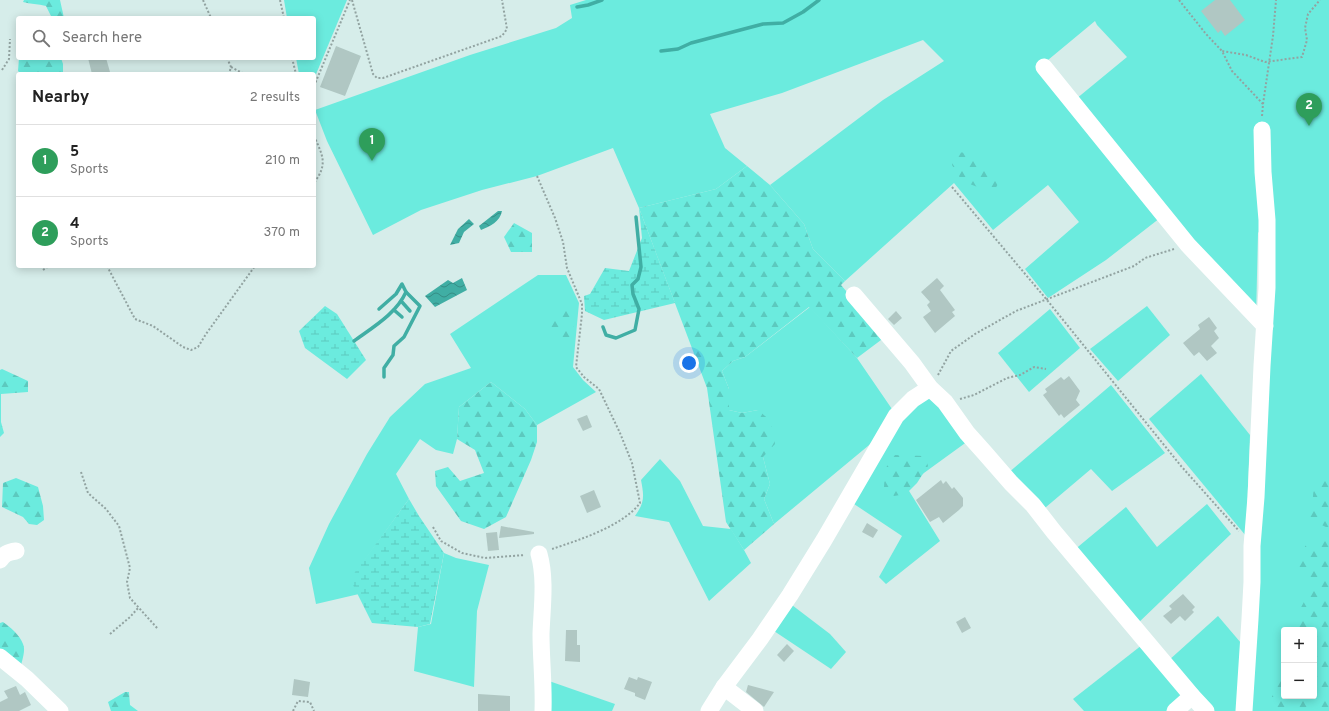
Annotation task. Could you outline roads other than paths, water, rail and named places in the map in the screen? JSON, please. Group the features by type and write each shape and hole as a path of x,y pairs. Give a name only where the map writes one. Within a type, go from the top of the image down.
{"street":[{"path":"1044,67 1188,245 1265,326"},
{"path":"1244,711 1252,597 1252,546 1256,498 1267,288 1267,220 1263,172 1262,130"},
{"path":"854,295 912,362 930,388 945,402 967,432 1011,483 1033,505 1054,532 1206,711"},
{"path":"709,711 724,687 790,595 824,540 896,416 913,399 930,388"},
{"path":"0,560 8,552 16,551"},
{"path":"540,554 542,570 541,634 543,711"},
{"path":"0,657 27,679 60,711"},
{"path":"724,687 755,711"},
{"path":"1175,711 1192,696"}],"water":[{"path":"498,211 502,211 497,221 481,230 479,226"},
{"path":"469,219 474,224 464,232 459,243 450,245 458,229"},
{"path":"462,278 467,290 435,307 425,296 448,280 453,283"}],"waterway":[{"path":"577,7 602,0"},
{"path":"661,51 678,49 691,43 763,24 783,23 803,12 819,0"},
{"path":"603,327 606,335 616,338 635,330 639,309 633,294 632,285 638,279 641,267 636,217"},
{"path":"354,341 383,320 402,300 406,292 402,284 396,294 379,309"},
{"path":"384,377 384,368 393,355 394,346 404,337 420,306 406,292"},
{"path":"402,302 410,311"},
{"path":"394,310 402,317"}],"place":[{"name":"4","path":"1309,126"},
{"name":"5","path":"372,161"}]}
